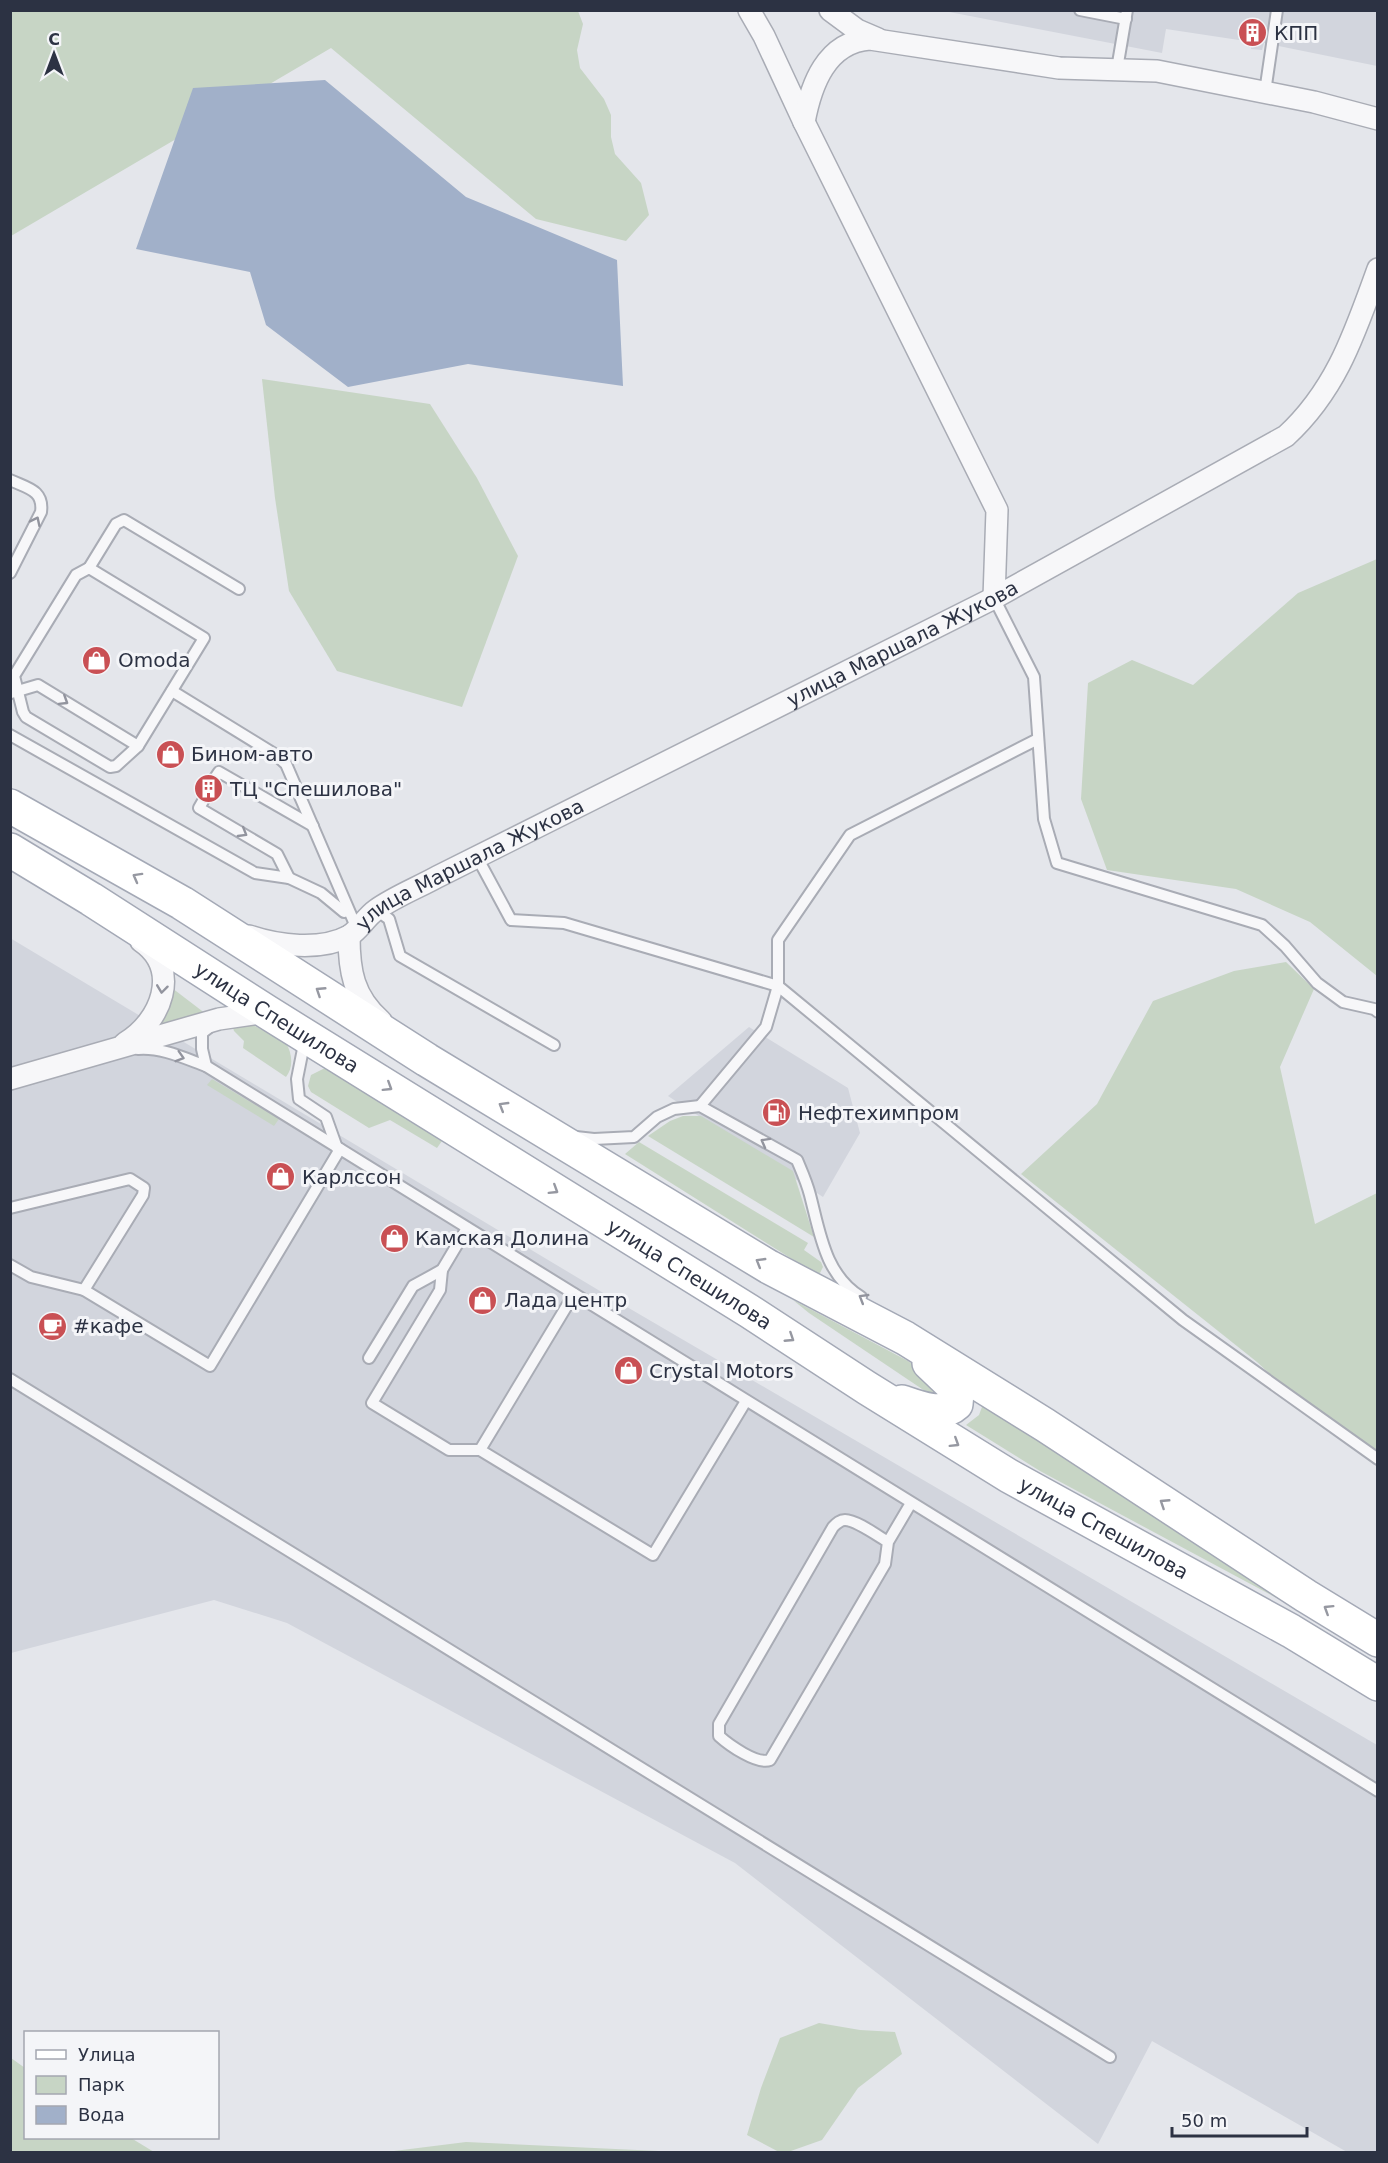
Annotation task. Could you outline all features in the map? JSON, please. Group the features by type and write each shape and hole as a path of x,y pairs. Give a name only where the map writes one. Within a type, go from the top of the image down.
{"main road":[{"path":"10,806 182,903 427,1060 769,1268 896,1327 1306,1596 1377,1640"},
{"name":"улица Спешилова","path":"10,850 91,898 267,1012 749,1311 1009,1476 1292,1631 1377,1684"},
{"path":"867,1388 913,1406 936,1411 949,1410 956,1404 957,1393 950,1383 896,1327"}],"street":[{"path":"749,10 764,36 804,122 997,510 994,598"},
{"path":"830,10 863,33 882,40"},
{"path":"804,122 812,87 828,59 851,42 860,39 882,40 1078,70 1157,71 1347,110 1377,120"},
{"name":"улица Маршала Жукова","path":"353,932 376,910 994,598 1286,436 1306,417 1322,396 1336,371 1358,323 1377,270"},
{"path":"91,898 130,933 149,946 158,960 164,980 161,1001 143,1031 111,1050"},
{"path":"182,903 232,930 267,942 297,946 326,943 353,932 349,964 357,990 376,1016 427,1060"},
{"path":"10,1079 219,1019 267,1012"}],"lane":[{"path":"1080,10 1127,15 1117,69"},
{"path":"1265,92 1277,10"},
{"path":"10,480 41,497 42,504 41,512 10,573"},
{"path":"89,568 204,638 138,746 116,766 110,767 26,717 14,692 14,676 76,575 89,568 116,524 124,520 239,589"},
{"path":"994,598 1034,677 1044,819 1057,863 1262,925 1285,946 1317,983 1343,1002 1374,1009 1377,1012"},
{"path":"14,692 38,685 138,746"},
{"path":"172,691 286,764 313,826 353,932"},
{"path":"10,735 255,873 289,878 321,893 344,912"},
{"path":"700,1106 766,1027 778,986 778,940 850,835 1038,739"},
{"path":"215,778 219,772 313,826"},
{"path":"203,801 199,808 277,854 289,878"},
{"path":"477,857 511,920 564,923 778,986 1183,1320 1377,1459"},
{"path":"41,881 91,898"},
{"path":"376,910 389,919 400,956 554,1045"},
{"path":"206,1066 202,1049 202,1033 219,1019"},
{"path":"306,1036 297,1079 299,1099 326,1117 339,1148"},
{"path":"111,1050 147,1048 180,1056 206,1066 1377,1791"},
{"path":"534,1125 572,1137 594,1139 634,1137 657,1117 674,1108 700,1106 797,1160 809,1192 824,1250 847,1289 872,1304"},
{"path":"10,1265 31,1277 84,1290 210,1366 339,1148"},
{"path":"10,1208 122,1180 130,1179 142,1185 143,1195 84,1290"},
{"path":"467,1228 442,1270 440,1290 372,1403 449,1450 480,1450 653,1555 746,1401"},
{"path":"369,1358 413,1286 442,1270"},
{"path":"480,1450 574,1294"},
{"path":"10,1379 1110,2057"},
{"path":"888,1542 853,1522 844,1520 833,1527 719,1724 718,1736 757,1760 764,1762 770,1760 885,1564 888,1542 911,1503"}],"shaded area":[{"path":"944,11 1377,11 1377,66 1264,43 1262,50 1251,49 1252,42 1166,29 1162,53"},
{"path":"10,938 615,1300 1377,1745 1377,2152 1347,2152 1152,2041 1098,2144 735,1863 287,1623 214,1600 11,1653"},
{"path":"749,1027 848,1088 860,1133 823,1197 668,1096"}],"green space":[{"path":"10,11 578,11 583,24 577,50 580,68 604,99 611,115 611,137 615,154 641,183 649,215 626,241 536,219 331,48 11,236"},
{"path":"262,379 430,404 477,478 518,556 462,707 337,671 289,591 275,498"},
{"path":"1377,559 1377,976 1310,922 1236,889 1107,870 1081,799 1088,683 1132,660 1193,685 1298,593"},
{"path":"1286,962 1314,989 1280,1067 1315,1224 1377,1193 1377,1464 1321,1422 1257,1362 1021,1174 1097,1104 1153,1001 1234,971"},
{"path":"172,988 206,1014 155,1034"},
{"path":"232,1025 253,1025 286,1043 291,1060 286,1077 243,1048 244,1041 234,1031"},
{"path":"325,1068 444,1138 437,1148 390,1120 369,1128 311,1092 308,1086 311,1075"},
{"path":"212,1079 279,1119 274,1126 207,1085"},
{"path":"683,1116 701,1116 793,1171 814,1237 648,1136 670,1121"},
{"path":"639,1142 808,1243 804,1250 821,1262 823,1267 820,1273 815,1273 792,1259 625,1154"},
{"path":"793,1300 908,1361 940,1385 940,1390 932,1394 925,1391"},
{"path":"985,1399 1297,1609 1040,1471 966,1425 979,1415"},
{"path":"819,2023 860,2030 895,2032 902,2054 858,2088 822,2140 788,2152 779,2152 747,2135 761,2088 780,2038"},
{"path":"11,2058 24,2067 24,2139 133,2139 154,2152 11,2152"},
{"path":"466,2142 680,2152 386,2152"}],"water":[{"path":"325,80 466,197 617,260 623,386 468,364 348,387 266,325 250,272 136,249 193,88"}],"place":[{"name":"КПП","path":"1253,33"},
{"name":"Omoda","path":"97,660"},
{"name":"Бином-авто","path":"170,754"},
{"name":"ТЦ \"Спешилова\"","path":"209,789"},
{"name":"Нефтехимпром","path":"777,1113"},
{"name":"Карлссон","path":"281,1177"},
{"name":"Камская Долина","path":"394,1238"},
{"name":"Лада центр","path":"483,1300"},
{"name":"#кафе","path":"52,1326"},
{"name":"Crystal Motors","path":"628,1371"}]}
